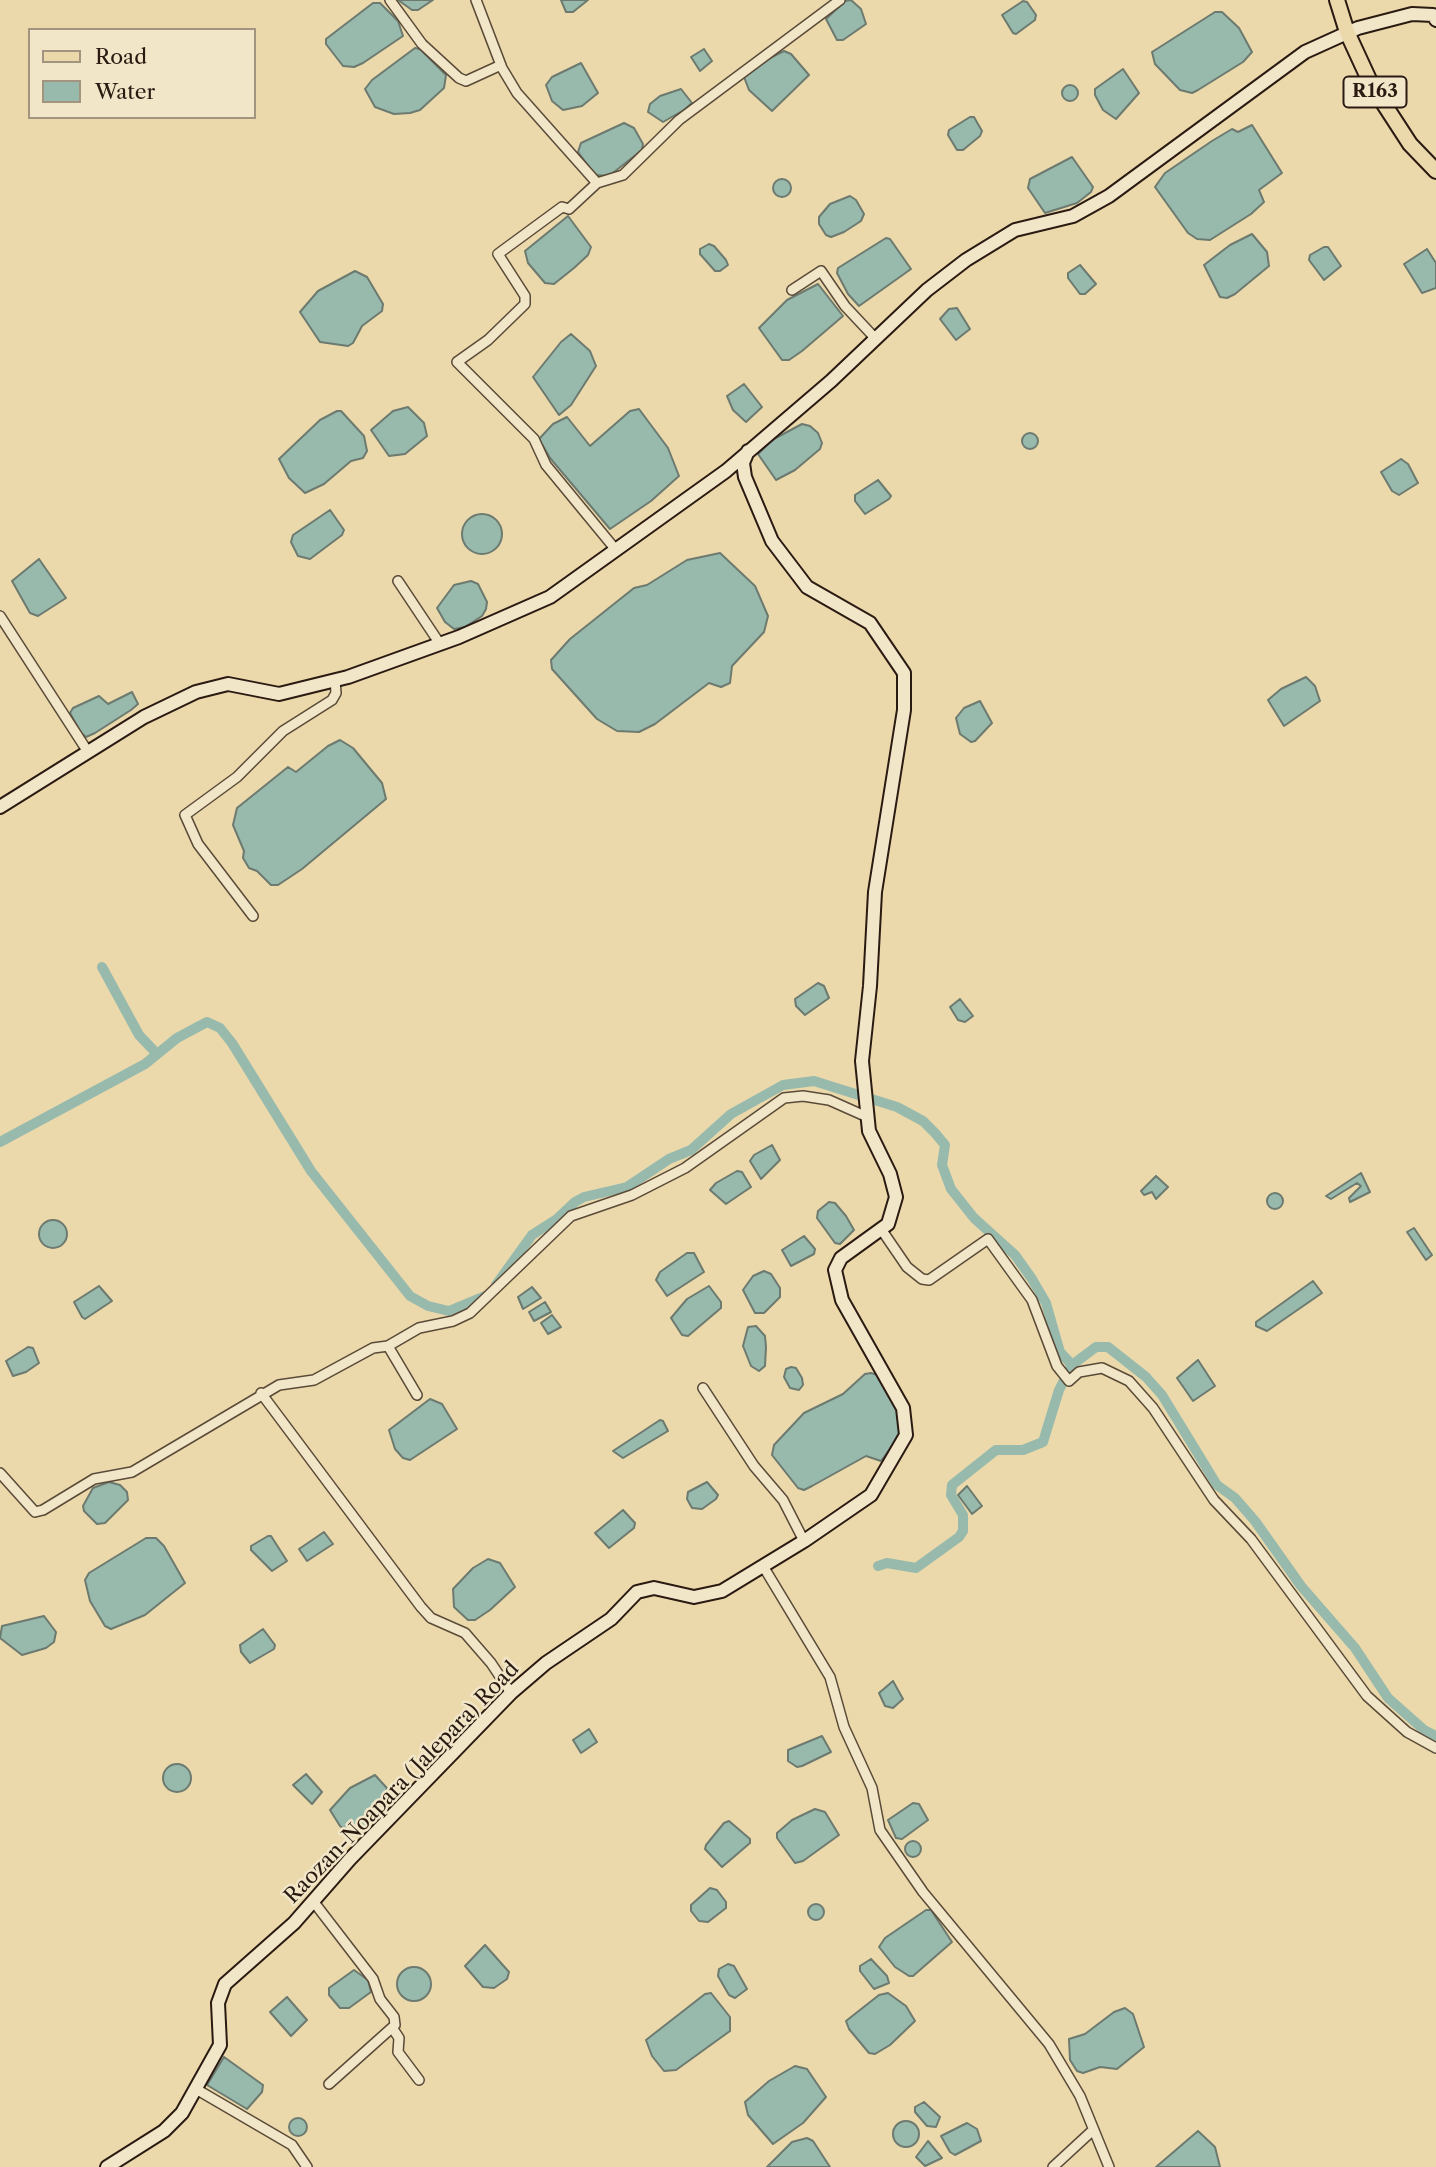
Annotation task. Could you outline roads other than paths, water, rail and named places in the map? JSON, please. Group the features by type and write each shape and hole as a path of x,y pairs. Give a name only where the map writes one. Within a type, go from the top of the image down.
{"main road":[{"name":"R163","path":"1336,0 1347,32 1382,103 1410,144 1436,171"},
{"path":"0,807 144,717 203,690 234,685 279,694 335,680 440,644 550,597 726,471 792,416 927,290 966,260 1015,230 1065,218 1109,196 1228,110 1275,71 1305,52 1347,32 1412,14 1433,15 1436,20"},
{"name":"Raozan-Noapara (Jalepara) Road","path":"107,2167 171,2125 196,2088 220,2045 218,2004 222,1988 294,1923 511,1693 546,1663 611,1619 637,1592 654,1587 685,1596 722,1591 804,1541 871,1495 906,1435 903,1408 842,1300 835,1270 841,1258 888,1224 896,1198 865,1113 863,1081 875,892 904,710 904,673 870,623 807,587 772,541 745,477 743,463 748,451"}],"street":[{"path":"390,0 422,44 458,78 466,81 501,65"},
{"path":"476,0 501,65 524,102 597,183"},
{"path":"616,550 547,465 534,439 457,362 488,340 525,304 525,296 498,254 562,207 569,209 597,183 623,175 679,120 840,0"},
{"path":"792,290 821,271 845,306 875,338"},
{"path":"398,581 440,644"},
{"path":"0,616 88,752"},
{"path":"253,916 198,844 185,815 237,777 283,731 331,700 336,693 335,680"},
{"path":"0,1473 35,1512 43,1510 94,1479 132,1472 279,1384 314,1380 373,1348 388,1346 419,1328 453,1321 470,1313 571,1216 632,1195 685,1167 784,1098 803,1096 829,1100 865,1113"},
{"path":"881,1229 915,1275 929,1280 988,1239 1032,1300 1057,1366 1069,1381 1079,1372 1102,1368 1129,1381 1153,1408 1214,1500 1251,1539 1367,1696 1407,1732 1436,1748"},
{"path":"388,1346 417,1395"},
{"path":"703,1388 754,1466 783,1500 804,1541"},
{"path":"261,1394 421,1607 431,1618 465,1633 491,1663 511,1693"},
{"path":"763,1566 830,1677 845,1727 872,1788 880,1830 923,1892 1049,2045 1076,2088 1109,2167"},
{"path":"313,1901 373,1979 380,1999 394,2017 393,2029 399,2038 398,2052 419,2080"},
{"path":"329,2084 393,2029"},
{"path":"196,2088 292,2145 307,2167"},
{"path":"1053,2167 1092,2131"}],"water":[{"path":"398,0 433,0 418,10 412,10"},
{"path":"561,0 588,0 573,12 566,12"},
{"path":"851,0 861,9 866,24 843,40 837,40 826,19 845,1"},
{"path":"1023,1 1027,2 1036,15 1035,20 1016,34 1002,15"},
{"path":"373,3 380,3 398,21 403,36 363,63 354,67 343,66 326,44 326,39"},
{"path":"1215,12 1222,12 1239,28 1252,52 1243,62 1198,90 1192,93 1180,90 1155,64 1152,52"},
{"path":"415,48 420,49 446,75 444,88 420,110 410,113 394,114 375,107 365,89 372,80"},
{"path":"704,49 712,61 700,71 691,57"},
{"path":"784,51 791,54 809,75 772,111 749,90 744,77 760,63"},
{"path":"581,63 598,93 582,106 563,110 552,101 546,85 552,77"},
{"path":"1123,69 1139,93 1116,119 1103,110 1095,95 1095,89"},
{"path":"1070,85 1076,87 1076,99 1070,101 1064,99 1062,93 1064,87"},
{"path":"681,89 692,103 684,110 663,122 648,112 650,104 660,96"},
{"path":"974,117 982,131 980,136 963,150 957,150 948,135 949,130"},
{"path":"624,123 634,128 643,144 642,150 609,176 595,175 578,152 581,143"},
{"path":"1252,125 1282,173 1259,190 1264,202 1251,214 1210,240 1197,239 1188,233 1155,187 1165,173 1212,141 1232,129 1238,132"},
{"path":"1072,157 1093,187 1091,192 1077,203 1045,213 1028,188 1030,179"},
{"path":"782,179 788,182 791,188 788,194 782,197 776,194 773,188 776,182"},
{"path":"850,196 856,200 864,214 861,221 844,232 831,237 826,235 819,224 819,217 830,204"},
{"path":"568,216 591,247 588,255 554,284 545,283 528,263 525,251"},
{"path":"1252,234 1267,252 1269,266 1235,294 1227,298 1220,297 1204,265 1230,245"},
{"path":"886,238 890,239 911,269 859,306 848,294 837,273 838,268"},
{"path":"709,244 726,260 728,265 720,271 715,271 700,254 700,249"},
{"path":"1328,247 1341,266 1324,280 1309,260 1310,255"},
{"path":"1427,249 1436,263 1436,288 1422,293 1404,264"},
{"path":"1080,265 1096,284 1085,294 1080,294 1068,278 1068,273"},
{"path":"355,271 367,277 383,304 382,311 362,326 353,343 348,346 320,342 300,312 318,291"},
{"path":"818,284 843,316 802,351 789,360 782,360 759,328 787,300"},
{"path":"957,308 970,329 956,340 940,319 949,309"},
{"path":"571,334 590,351 596,366 571,405 559,415 533,377 561,342"},
{"path":"744,384 762,407 746,422 733,410 727,396"},
{"path":"408,407 424,423 427,436 405,454 389,456 371,430 393,411"},
{"path":"639,409 668,448 679,476 651,501 610,529 550,458 539,439 553,424 567,417 590,446 630,411"},
{"path":"341,411 364,436 367,451 363,458 351,461 324,484 305,493 289,478 279,459 320,420"},
{"path":"802,424 810,426 818,433 822,443 820,449 795,470 776,480 758,454 772,440"},
{"path":"1030,433 1036,435 1036,447 1030,449 1024,447 1022,441 1024,435"},
{"path":"1401,459 1408,464 1418,483 1399,495 1392,491 1381,472"},
{"path":"878,480 891,496 865,514 855,501 855,495"},
{"path":"330,510 344,530 342,535 310,559 298,556 291,542 293,535"},
{"path":"482,514 496,520 502,534 496,548 482,554 468,548 462,534 468,520"},
{"path":"720,553 755,586 768,616 764,632 732,666 730,683 721,687 709,683 655,724 639,732 617,731 597,719 552,669 551,660 570,639 634,588 647,585 687,560"},
{"path":"39,559 66,598 38,616 30,613 12,581"},
{"path":"471,581 478,584 487,602 486,609 482,616 465,627 454,629 445,622 437,608 454,585"},
{"path":"1306,677 1315,686 1320,701 1284,726 1268,700 1281,689"},
{"path":"132,692 138,704 86,737 70,713 73,708 99,696 108,704"},
{"path":"980,701 992,723 971,742 960,734 956,718 964,708"},
{"path":"340,740 353,748 382,783 386,799 302,869 278,885 271,885 257,871 249,868 243,858 244,851 233,825 237,808 288,767 296,772 328,746"},
{"path":"818,983 824,986 829,998 805,1015 796,1006 795,999"},
{"path":"960,999 973,1016 965,1022 958,1020 950,1007"},
{"path":"772,1145 780,1160 761,1179 750,1161 754,1155"},
{"path":"737,1171 742,1172 751,1187 726,1204 710,1190 716,1183"},
{"path":"1361,1173 1370,1192 1350,1202 1349,1198 1361,1186 1357,1183 1331,1199 1326,1196"},
{"path":"1156,1176 1168,1187 1156,1199 1152,1192 1144,1195 1141,1191"},
{"path":"1275,1193 1281,1195 1281,1207 1275,1209 1269,1207 1267,1201 1269,1195"},
{"path":"829,1202 835,1203 854,1230 840,1244 835,1243 817,1218 818,1211"},
{"path":"53,1220 63,1224 67,1234 63,1244 53,1248 43,1244 39,1234 43,1224"},
{"path":"1414,1228 1432,1255 1426,1260 1407,1232"},
{"path":"804,1236 815,1249 814,1254 791,1266 782,1250"},
{"path":"687,1253 694,1253 704,1272 667,1296 656,1280 660,1272"},
{"path":"764,1271 771,1274 780,1288 780,1297 764,1313 755,1313 743,1290 753,1276"},
{"path":"1313,1281 1322,1293 1267,1331 1256,1326 1256,1322"},
{"path":"99,1286 112,1301 85,1319 74,1302"},
{"path":"709,1286 721,1302 721,1308 688,1336 682,1335 671,1318 687,1299"},
{"path":"532,1287 541,1298 523,1309 518,1297"},
{"path":"545,1302 551,1312 534,1321 529,1312"},
{"path":"552,1315 561,1327 548,1334 541,1323"},
{"path":"756,1326 765,1336 766,1347 765,1366 759,1371 751,1366 743,1346 748,1327"},
{"path":"28,1347 33,1348 39,1363 26,1372 13,1376 6,1361"},
{"path":"1198,1360 1215,1386 1193,1401 1177,1378"},
{"path":"796,1368 802,1378 803,1385 799,1390 790,1388 784,1377 786,1369"},
{"path":"865,1374 878,1375 897,1405 900,1432 896,1441 881,1461 866,1456 804,1490 798,1488 772,1455 774,1445 804,1413 843,1394"},
{"path":"430,1399 442,1404 457,1429 410,1460 403,1458 395,1449 389,1430"},
{"path":"660,1420 668,1431 623,1458 613,1451"},
{"path":"109,1482 120,1485 127,1492 128,1500 105,1523 97,1524 84,1511 83,1506 93,1488"},
{"path":"707,1482 718,1495 716,1499 702,1509 692,1508 687,1499 688,1492"},
{"path":"967,1486 982,1506 972,1514 958,1495"},
{"path":"623,1510 635,1523 634,1528 609,1548 595,1533"},
{"path":"324,1532 333,1544 307,1561 299,1549"},
{"path":"271,1536 287,1561 272,1571 251,1550 251,1546"},
{"path":"146,1538 156,1538 164,1546 185,1583 145,1615 111,1629 105,1626 90,1601 85,1580 89,1573"},
{"path":"488,1559 500,1563 515,1587 490,1610 475,1620 468,1620 454,1607 453,1589 473,1568"},
{"path":"44,1616 56,1632 54,1642 46,1648 22,1655 0,1638 2,1626"},
{"path":"263,1629 275,1645 274,1649 250,1663 241,1652 240,1645"},
{"path":"893,1681 903,1699 893,1708 885,1706 879,1693"},
{"path":"589,1729 597,1742 581,1753 573,1740"},
{"path":"822,1736 831,1752 802,1766 797,1767 788,1761 788,1750"},
{"path":"177,1764 187,1768 191,1778 187,1788 177,1792 167,1788 163,1778 167,1768"},
{"path":"306,1774 322,1792 312,1804 293,1785"},
{"path":"375,1775 395,1797 361,1833 352,1835 340,1826 330,1810 350,1788"},
{"path":"913,1803 919,1804 928,1820 902,1839 896,1838 888,1820"},
{"path":"815,1809 825,1812 839,1835 803,1861 795,1863 777,1838 777,1833 792,1820"},
{"path":"729,1821 750,1839 750,1843 722,1867 705,1849 724,1823"},
{"path":"913,1841 919,1843 919,1855 913,1857 907,1855 905,1849 907,1843"},
{"path":"710,1888 717,1890 726,1902 726,1908 708,1922 699,1921 691,1911 691,1905"},
{"path":"816,1904 822,1906 822,1918 816,1920 810,1918 808,1912 810,1906"},
{"path":"926,1910 931,1910 952,1942 913,1976 909,1976 895,1967 879,1947 885,1938"},
{"path":"485,1945 509,1972 507,1979 494,1988 483,1987 465,1966"},
{"path":"871,1959 887,1976 889,1983 874,1989 860,1971 860,1966"},
{"path":"728,1964 734,1966 747,1989 735,1998 729,1995 718,1976 719,1969"},
{"path":"414,1967 426,1972 431,1984 426,1996 414,2001 402,1996 397,1984 402,1972"},
{"path":"354,1970 368,1980 371,1992 349,2008 340,2008 329,1995 329,1988"},
{"path":"711,1993 730,2017 730,2031 676,2070 664,2071 652,2056 646,2040 705,1994"},
{"path":"888,1993 906,2006 915,2021 890,2045 875,2054 869,2053 849,2029 846,2021 879,1995"},
{"path":"287,1997 307,2020 291,2036 270,2012"},
{"path":"1125,2008 1133,2014 1144,2047 1117,2069 1100,2067 1083,2073 1077,2071 1070,2060 1069,2039 1085,2034 1114,2012"},
{"path":"224,2057 263,2085 262,2092 247,2109 207,2085"},
{"path":"795,2066 807,2069 826,2097 803,2123 773,2144 748,2115 745,2102 769,2081"},
{"path":"924,2102 940,2117 936,2127 927,2126 915,2112 915,2107"},
{"path":"294,2118 302,2118 307,2127 305,2134 294,2136 289,2131 289,2123"},
{"path":"906,2121 915,2125 919,2134 915,2143 906,2147 897,2143 893,2134 897,2125"},
{"path":"967,2123 977,2129 981,2141 955,2155 950,2152 941,2136"},
{"path":"1198,2131 1215,2147 1220,2167 1156,2167"},
{"path":"807,2138 813,2141 830,2167 767,2167 792,2142"},
{"path":"928,2141 942,2158 925,2166 916,2157"}],"waterway":[{"path":"102,967 139,1035 157,1054"},
{"path":"0,1142 145,1064 177,1038 207,1022 220,1028 232,1043 311,1171 410,1296 428,1306 449,1311 485,1296"},
{"path":"496,1285 532,1235 557,1219 575,1202 584,1197 627,1187 669,1159 691,1150 731,1114 783,1085 814,1081 897,1107 923,1121 935,1133 945,1145 942,1165 951,1189 974,1218 1015,1255 1032,1279 1046,1303 1060,1352 1072,1365"},
{"path":"878,1566 887,1563 916,1568 959,1537 963,1531 963,1515 951,1495 952,1485 996,1450 1023,1450 1043,1442 1059,1390 1072,1365 1096,1347 1108,1347 1146,1377 1162,1395 1217,1485 1235,1498 1255,1521 1301,1586 1355,1648 1388,1698 1424,1730 1436,1736"}]}
